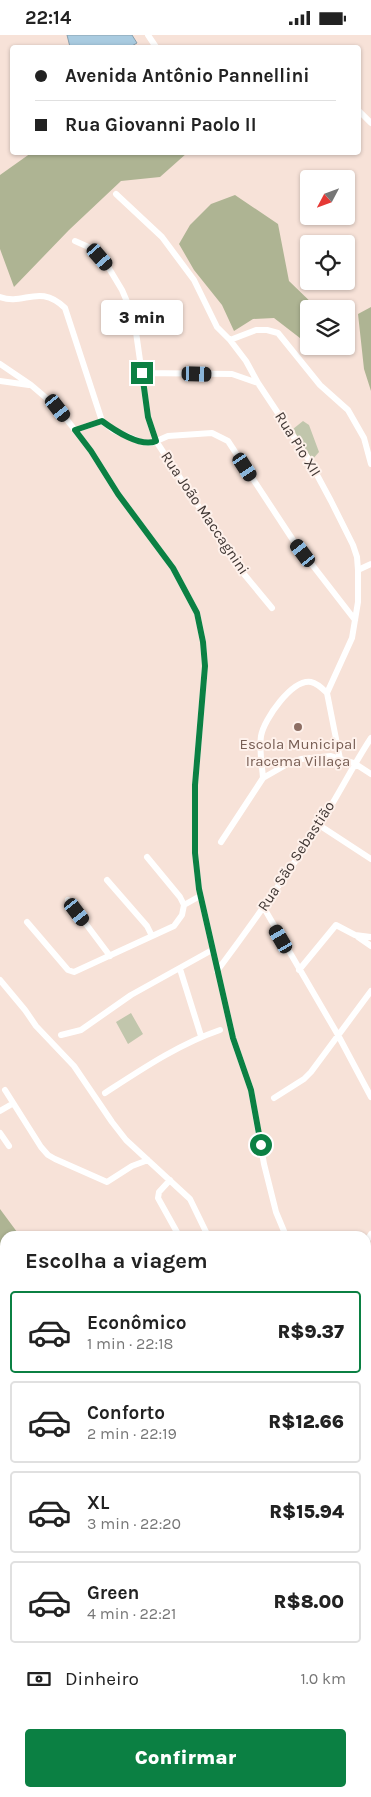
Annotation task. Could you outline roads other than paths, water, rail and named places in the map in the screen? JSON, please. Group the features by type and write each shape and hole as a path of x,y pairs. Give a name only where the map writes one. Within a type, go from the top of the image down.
{"street":[{"path":"361,113 371,123"},
{"name":"Rua Pio XII","path":"116,194 162,237 194,280 217,327 230,340 249,366 258,383 309,460 332,501 353,545 357,557 358,603 352,638 327,693"},
{"name":"Rua João Maccagnini","path":"75,241 93,249 107,265 122,290 134,318 148,417 156,441 239,567 272,608"},
{"path":"0,297 6,299 38,296 54,298 65,307 102,421 113,430 141,442 152,443 168,436 212,433 228,441 293,539 355,620"},
{"path":"230,340 256,330 267,329 278,333 320,385 348,410 364,438 371,464"},
{"path":"0,364 31,385 58,408 91,451 118,494 173,568 197,613 203,642 205,666 195,785 195,853 200,896 233,1038 251,1090 264,1164 276,1212 284,1231"},
{"path":"142,373 232,374 258,383"},
{"path":"0,381 31,385"},
{"path":"75,430 102,421"},
{"path":"358,570 371,564"},
{"path":"263,778 261,737 263,727 281,700 293,688 306,683 311,682 318,685 327,693 340,759"},
{"name":"Rua São Sebastião","path":"217,971 264,908 319,825 354,763 371,738"},
{"path":"221,842 263,778 282,767 301,759 331,757 354,763 371,774"},
{"path":"319,825 371,859"},
{"path":"28,922 71,972 78,972 174,925 182,915 184,905 180,897 147,857"},
{"path":"107,880 147,926 152,936"},
{"path":"184,905 200,896"},
{"path":"68,901 110,956"},
{"path":"264,908 338,1035 371,1097"},
{"path":"299,970 336,925 371,946"},
{"path":"355,935 371,937"},
{"path":"61,1035 81,1030 131,995 212,950"},
{"path":"180,969 201,1036"},
{"path":"0,980 36,1026 74,1066 112,1122 140,1153 190,1199 206,1231"},
{"path":"274,1099 304,1079 311,1072 371,991"},
{"path":"105,1093 159,1059 201,1036 220,1030"},
{"path":"5,1090 12,1104 41,1147 48,1155 55,1159 107,1182 132,1166 148,1160"},
{"path":"0,1111 12,1104"},
{"path":"0,1133 9,1146"},
{"path":"132,1166 140,1153"},
{"path":"170,1180 159,1192 158,1198 176,1231"}],"water":[{"path":"67,35 132,35 137,43 134,45 70,45"}],"place":[{"name":"Escola Municipal Iracema Villaça","path":"298,727"}]}
